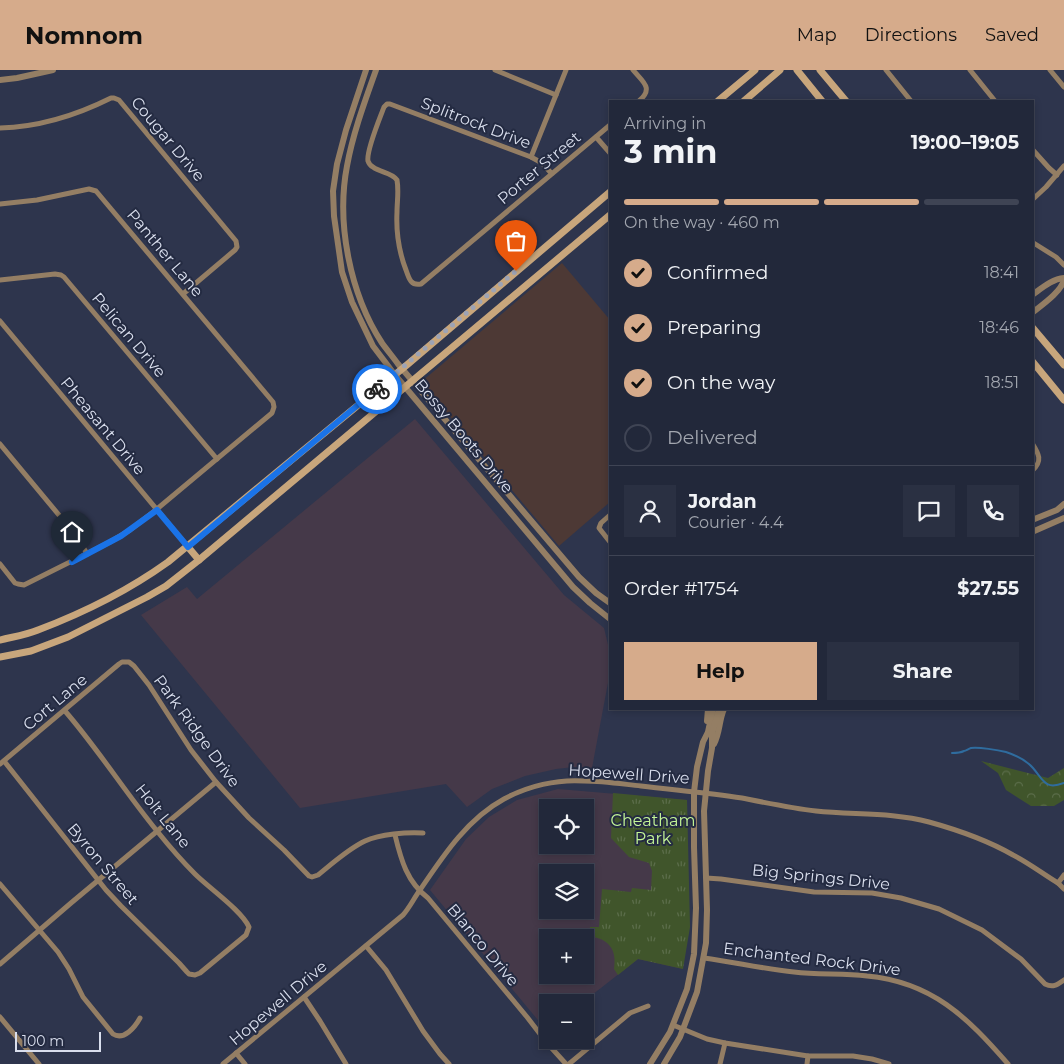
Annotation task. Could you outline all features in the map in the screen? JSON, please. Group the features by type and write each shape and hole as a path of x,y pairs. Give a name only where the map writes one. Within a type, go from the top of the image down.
{"main road":[{"path":"719,100 755,70"},
{"path":"745,100 780,70"},
{"path":"797,70 821,100"},
{"path":"820,70 845,100"},
{"path":"0,640 36,631 80,612 147,577 168,562 395,375 609,193"},
{"path":"0,657 31,651 68,637 166,586 609,216"},
{"path":"1034,329 1064,365"},
{"path":"1034,363 1064,400"},
{"path":"188,547 199,560"}],"street":[{"path":"0,80 53,70"},
{"name":"Bossy Boots Drive","path":"366,70 346,130 333,191 334,216 342,272 352,302 373,346 395,375 573,587 590,604 609,618"},
{"name":"Bossy Boots Drive","path":"376,70 357,126 347,166 344,198 345,229 350,264 358,292 371,322 382,343 402,369 579,577 609,602"},
{"path":"495,70 556,95"},
{"path":"532,157 566,70"},
{"path":"633,70 644,83 647,90 640,100"},
{"path":"886,70 910,100"},
{"path":"970,70 994,100"},
{"path":"1050,70 1064,87"},
{"name":"Cougar Drive","path":"0,128 47,121 89,109 112,98 117,98 235,238 237,244 236,250 182,294"},
{"name":"Splitrock Drive","path":"414,284 409,279 400,252 397,224 398,184 396,178 374,169 370,164 368,156 384,107 387,104 392,104 532,157 542,163 552,174"},
{"name":"Porter Street","path":"414,284 421,284 609,126"},
{"path":"596,137 609,152"},
{"path":"1034,151 1057,175"},
{"path":"338,164 347,166"},
{"path":"1034,198 1064,166"},
{"name":"Panther Lane","path":"0,204 38,200 89,189 96,191 273,402 272,413 216,459"},
{"path":"1034,243 1056,256 1064,265"},
{"name":"Pelican Drive","path":"0,280 55,274 64,277 216,459"},
{"path":"1034,294 1058,278 1064,279 1063,284 1057,291 1034,311"},
{"name":"Pheasant Drive","path":"0,321 188,547"},
{"path":"0,444 78,538 87,554"},
{"path":"1034,447 1039,459 1038,464 1034,468"},
{"path":"0,564 15,583 24,585 121,536 157,510 216,459"},
{"path":"1034,519 1057,510 1064,504"},
{"path":"609,516 600,525 600,531 609,541"},
{"path":"1034,531 1064,518"},
{"name":"Cort Lane","path":"2,763 119,664 127,662"},
{"name":"Park Ridge Drive","path":"127,662 134,666 149,685 191,750 216,782 249,818 295,861 306,875 311,877 318,875 351,849 367,840 395,835"},
{"name":"Holt Lane","path":"65,710 157,831 195,874 234,908 248,925 249,930 246,935 200,973 192,975"},
{"path":"650,1064 670,1032 687,989 694,954 696,908 694,792 708,710"},
{"path":"703,742 708,732 713,710"},
{"path":"664,1064 680,1037 697,992 704,958 706,943 706,878 704,811 712,734 719,710"},
{"path":"712,748 718,737 724,710"},
{"name":"Byron Street","path":"2,763 120,906 192,975"},
{"name":"Hopewell Drive","path":"224,1064 403,915 450,848 481,814 504,799 528,789 559,782 583,780 706,793 809,810 883,814 928,822 974,836 1014,855 1064,888"},
{"path":"0,964 216,782"},
{"path":"395,835 409,832 423,833"},
{"name":"Blanco Drive","path":"395,835 405,870 419,891 428,898 547,1043 568,1064"},
{"path":"1058,883 1064,875"},
{"name":"Big Springs Drive","path":"706,878 814,892 872,893 901,898 939,909 982,930 1021,959 1050,987 1057,986 1064,980"},
{"path":"0,884 58,952 70,969 82,997 113,1034 124,1036 136,1025 140,1018"},
{"path":"366,946 386,970 423,1031 449,1064"},
{"name":"Enchanted Rock Drive","path":"704,958 795,972 886,978 907,984 941,1000 953,1008 981,1033 1008,1064"},
{"path":"304,998 346,1064"},
{"path":"568,1064 630,1013 648,1006"},
{"path":"0,1017 39,1064"},
{"path":"673,1024 707,1039 725,1043 808,1056 852,1056 889,1064"},
{"path":"720,1064 725,1043"},
{"path":"236,1053 245,1064"},
{"path":"807,1064 808,1056"}],"shaded area":[{"path":"562,263 609,319 609,503 559,546 421,382"},
{"path":"415,419 564,595 604,628 609,649 609,677 592,768 556,769 525,776 492,789 467,807 446,784 300,808 141,615 187,587 197,599"},
{"path":"558,789 687,800 683,969 638,959 593,994 539,994 539,1021 430,890 466,839 489,817 517,800"}],"green space":[{"path":"981,761 1048,778 1064,768 1064,800 1054,806 1031,806 1006,790 998,773"},
{"name":"Cheatham Park","path":"613,793 687,800 690,927 683,969 638,959 618,975 614,969 614,956 610,946 594,937 594,929 590,929 590,927 599,927 602,889 631,892 632,888 651,890 652,871 649,863 629,857 611,838"}],"waterway":[{"path":"952,753 960,753 971,748 1006,752 1028,763 1049,785 1064,783"}],"way so far":[{"path":"377,389 516,271"}],"route":[{"path":"72,562 121,536 157,510 188,547 377,389"}]}
